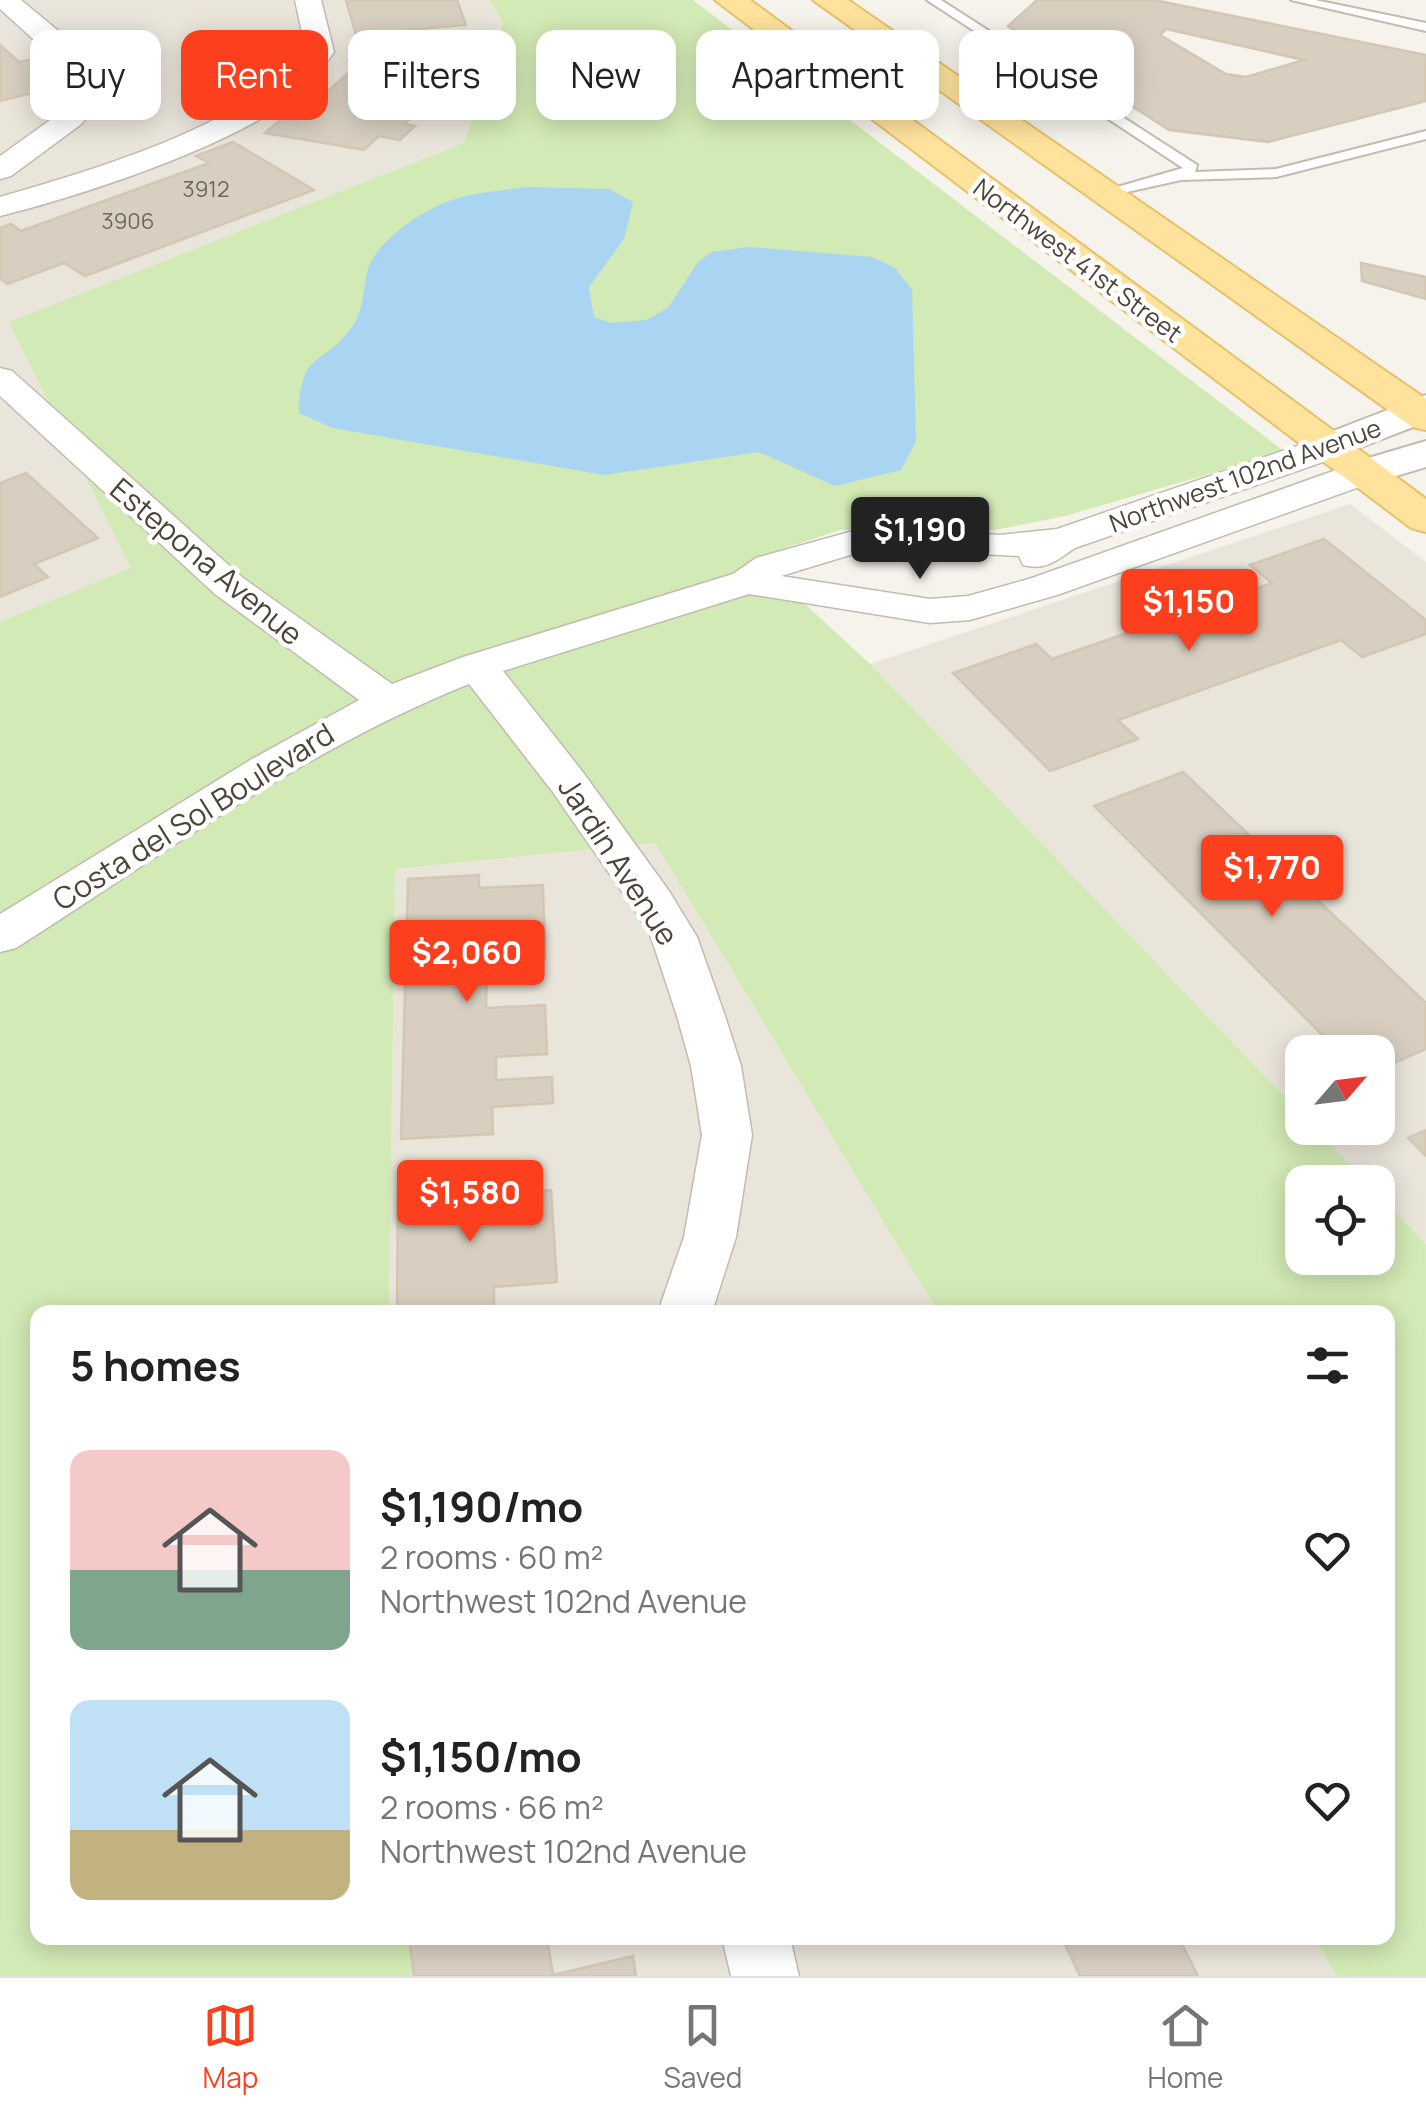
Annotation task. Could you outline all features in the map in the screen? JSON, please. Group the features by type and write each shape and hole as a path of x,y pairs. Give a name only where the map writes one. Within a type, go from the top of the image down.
{"main road":[{"name":"Northwest 41st Street","path":"730,0 1426,519"},
{"path":"828,0 1423,412"}],"street":[{"path":"0,170 70,119 102,88 93,74 4,0"},
{"path":"0,206 205,136 270,100 320,52 308,0"},
{"name":"Estepona Avenue","path":"0,378 229,586 388,701"},
{"path":"0,429 35,410"},
{"name":"Northwest 102nd Avenue","path":"388,701 477,666 747,582 770,566 821,550 890,535 1000,546 1062,540 1423,412"},
{"name":"Northwest 102nd Avenue","path":"747,582 930,611 961,610 1042,588 1364,472 1426,454"},
{"name":"Northwest 102nd Avenue","path":"821,550 990,568 1036,558 1062,540"},
{"path":"838,595 852,561 860,552"},
{"path":"961,610 955,579 964,568"},
{"name":"Jardin Avenue","path":"477,666 567,781 653,902 674,937 701,1016 716,1066 727,1135 714,1220 687,1305"},
{"name":"Costa del Sol Boulevard","path":"0,936 309,744 388,701"},
{"path":"758,1945 765,1976"}],"lane":[{"path":"933,0 1192,168 1180,176 1106,196"},
{"path":"1297,0 1426,26"},
{"path":"1180,176 1228,180 1280,175 1426,134"}],"shaded area":[{"path":"0,0 489,0 503,23 501,30 348,30 348,120 471,120 464,143 10,322 132,569 0,622"},
{"path":"1350,504 1426,562 1426,1244 1395,1212 1395,1165 1350,1165 1331,1145 1395,1145 1395,1035 1285,1035 1285,1097 870,664"},
{"path":"655,843 934,1305 389,1305 395,869"},
{"path":"420,1945 1318,1945 1337,1976 425,1976"}],"green space":[{"path":"489,0 693,0 732,30 696,30 696,120 850,120 1285,452 1065,516 995,530 910,526 840,530 755,558 870,664 1285,1097 1285,1145 1331,1145 1350,1165 1285,1165 1285,1275 1395,1275 1395,1212 1426,1244 1426,1976 1337,1976 1318,1945 1395,1945 1395,1305 934,1305 655,843 395,869 389,1305 30,1305 30,1945 420,1945 425,1976 0,1976 0,622 131,568 9,322 464,143 471,120 516,120 516,30 501,30 503,23"}],"water":[{"path":"525,187 609,189 633,202 624,239 589,287 594,317 611,323 646,320 668,308 698,262 712,252 749,247 872,257 895,268 912,290 916,441 901,470 835,486 759,452 604,475 333,428 299,413 300,393 309,368 341,340 357,319 368,270 385,242 449,201"}],"building":[{"path":"346,0 457,0 466,25 411,30 355,30"},
{"path":"1037,0 1154,0 1426,55 1426,101 1268,142 1169,130 1134,107 1134,30 1014,30 1008,26","holes":["1166,29 1304,60 1246,77 1226,74 1160,35"]},
{"path":"0,45 19,62 30,60 30,94 0,101"},
{"path":"348,74 348,120 408,120 404,124 415,126 400,140 379,136 364,150 265,133 281,120 328,120 328,91"},
{"path":"233,142 314,190 85,276 64,263 7,284 0,278 0,228 11,224 21,231 209,163 196,156"},
{"path":"1361,263 1426,277 1426,299 1362,281"},
{"path":"26,473 98,538 34,564 48,577 0,597 0,483"},
{"path":"1324,539 1426,620 1426,634 1362,657 1341,640 1118,720 1138,739 1050,771 953,673 1036,644 1052,659 1272,583 1250,565"},
{"path":"1183,772 1426,1003 1426,1049 1395,1063 1395,1035 1322,1035 1094,806"},
{"path":"479,875 479,888 543,885 545,958 487,961 486,1008 545,1005 547,1054 496,1057 496,1080 552,1077 553,1103 492,1107 493,1134 401,1139 408,879"},
{"path":"1426,1130 1426,1156 1408,1138"},
{"path":"480,1179 480,1196 551,1190 557,1282 494,1287 494,1305 397,1305 398,1185"},
{"path":"410,1945 548,1945 553,1975 633,1956 636,1976 414,1976"},
{"path":"1065,1945 1182,1945 1198,1976 1080,1976"}]}
